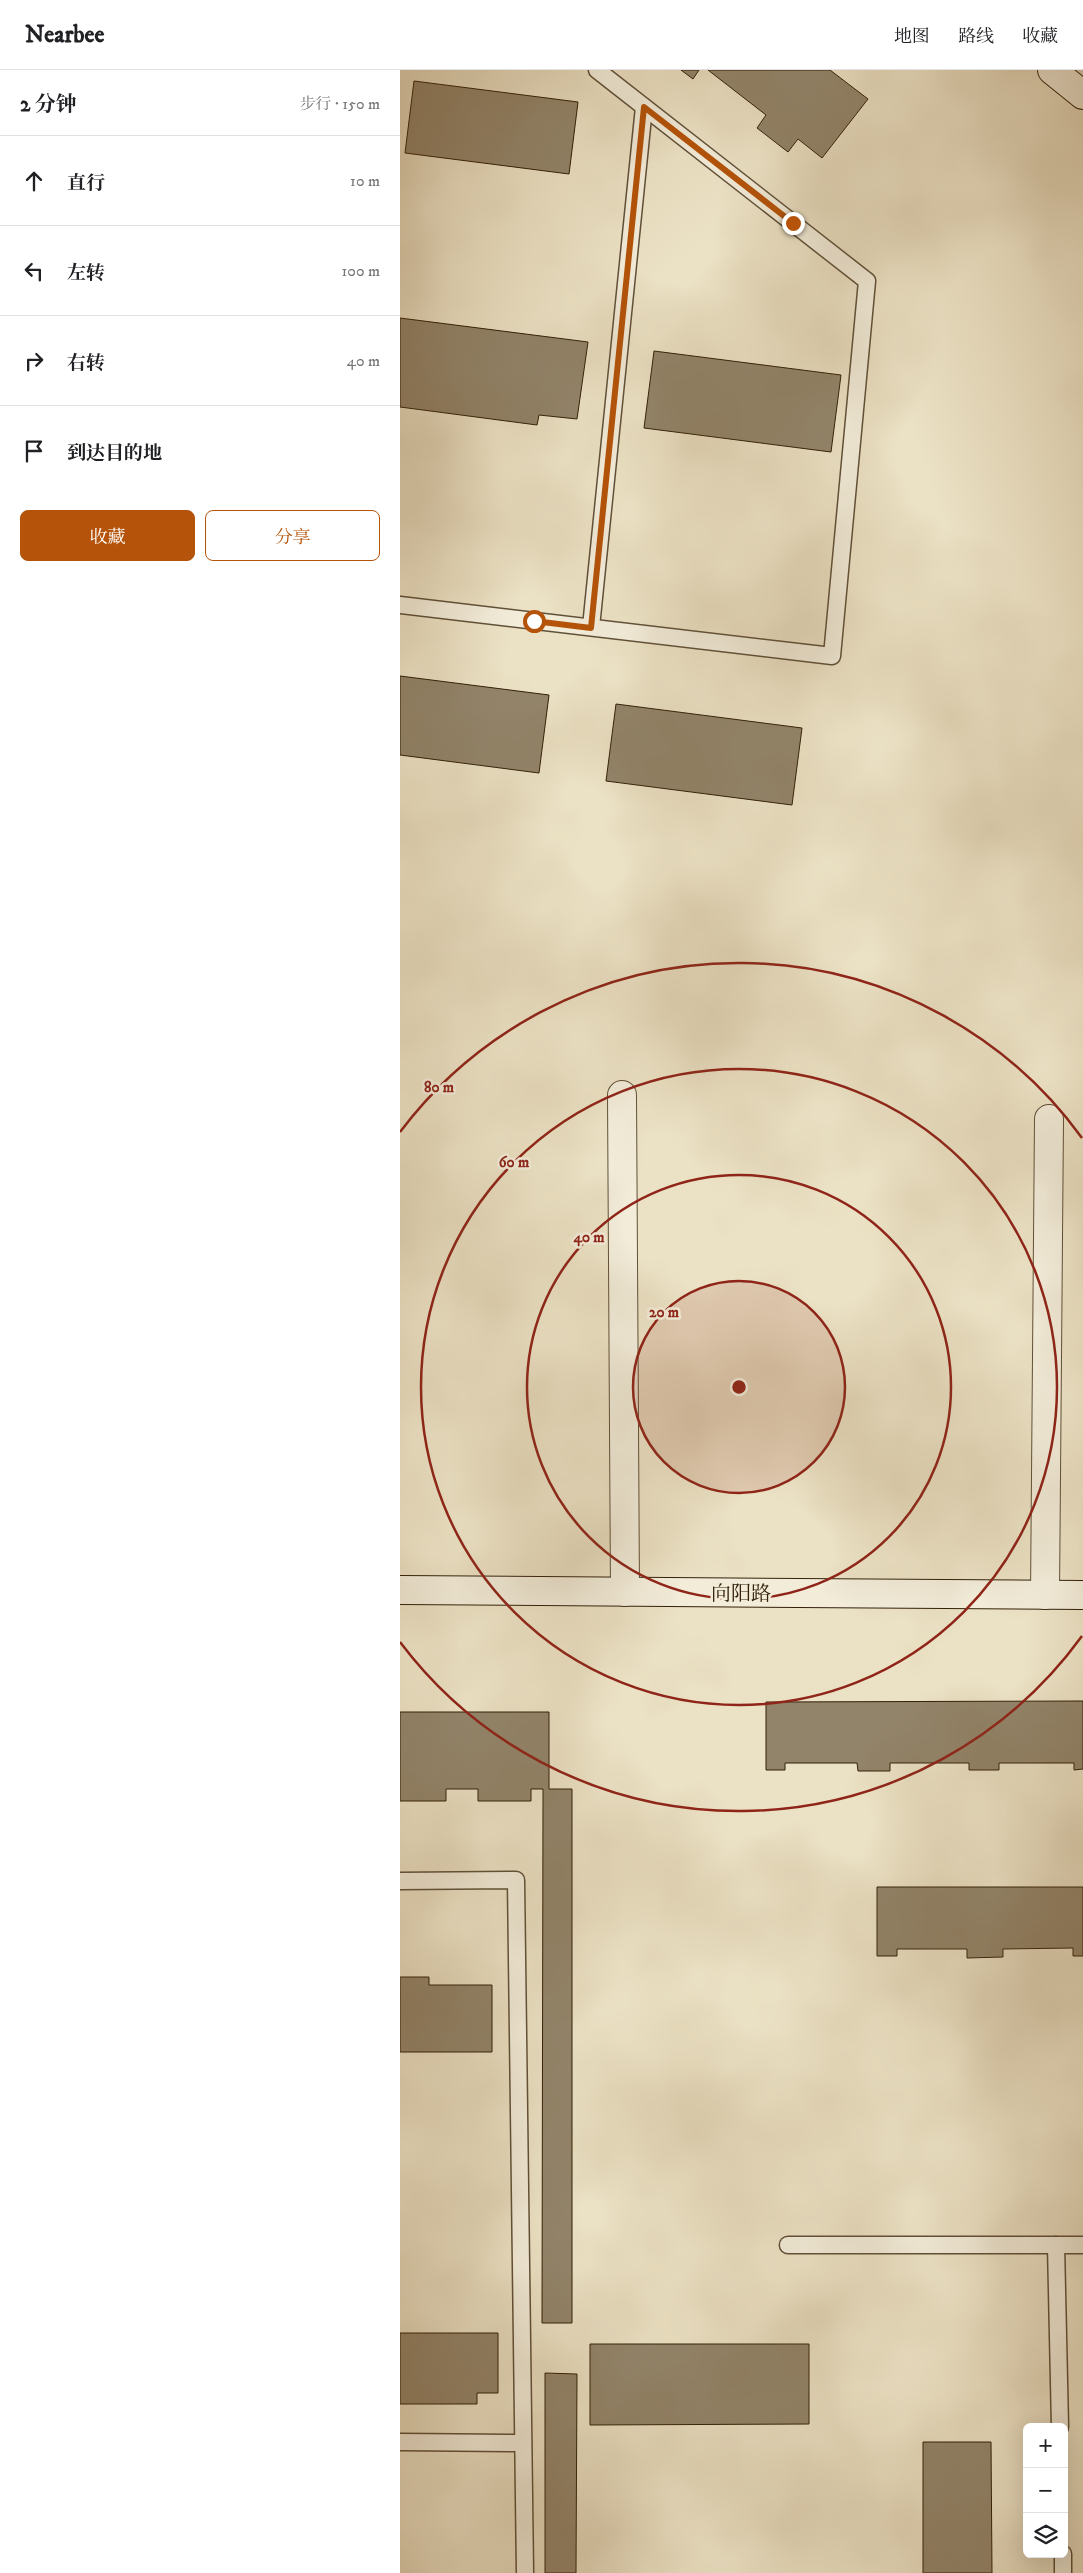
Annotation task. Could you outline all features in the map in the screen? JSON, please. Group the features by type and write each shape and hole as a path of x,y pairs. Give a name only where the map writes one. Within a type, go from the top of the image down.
{"street":[{"path":"1052,70 1083,95"},
{"path":"622,1095 626,1592"},
{"path":"1045,1595 1049,1119"},
{"name":"向阳路","path":"400,1590 1083,1595"}],"lane":[{"path":"400,605 832,656 867,281 598,70"},
{"path":"591,628 644,107"},
{"path":"400,1881 516,1880 525,2573"},
{"path":"788,2244 1083,2244"},
{"path":"1056,2244 1060,2423"},
{"path":"400,2442 523,2443"},
{"path":"1063,2558 1063,2573"}],"building":[{"path":"681,70 699,70 693,79"},
{"path":"708,70 830,70 868,99 822,158 798,139 788,152 757,128 766,115"},
{"path":"414,81 578,102 569,174 405,153"},
{"path":"400,318 588,342 577,419 539,415 537,425 400,407"},
{"path":"654,351 841,375 831,452 644,428"},
{"path":"400,676 549,695 539,773 400,755"},
{"path":"616,704 802,728 792,805 606,781"},
{"path":"1083,1701 1083,1769 1074,1770 1074,1763 999,1763 999,1770 969,1770 969,1763 890,1763 890,1771 858,1771 857,1763 785,1763 785,1770 766,1770 766,1702"},
{"path":"400,1712 549,1712 549,1789 572,1789 572,2323 542,2323 543,1789 531,1789 531,1801 478,1801 478,1789 446,1789 446,1801 400,1801"},
{"path":"877,1887 1083,1887 1083,1956 1073,1956 1073,1948 1003,1949 1003,1957 967,1958 967,1949 897,1949 897,1956 877,1956"},
{"path":"400,1977 429,1977 429,1985 492,1985 492,2052 400,2052"},
{"path":"400,2333 498,2333 498,2393 477,2393 477,2404 400,2404"},
{"path":"590,2344 809,2344 809,2424 590,2425"},
{"path":"545,2373 577,2374 576,2573 545,2573"},
{"path":"923,2442 991,2442 992,2573 923,2573"}],"route":[{"path":"534,621 591,628 644,107 793,223"}]}
